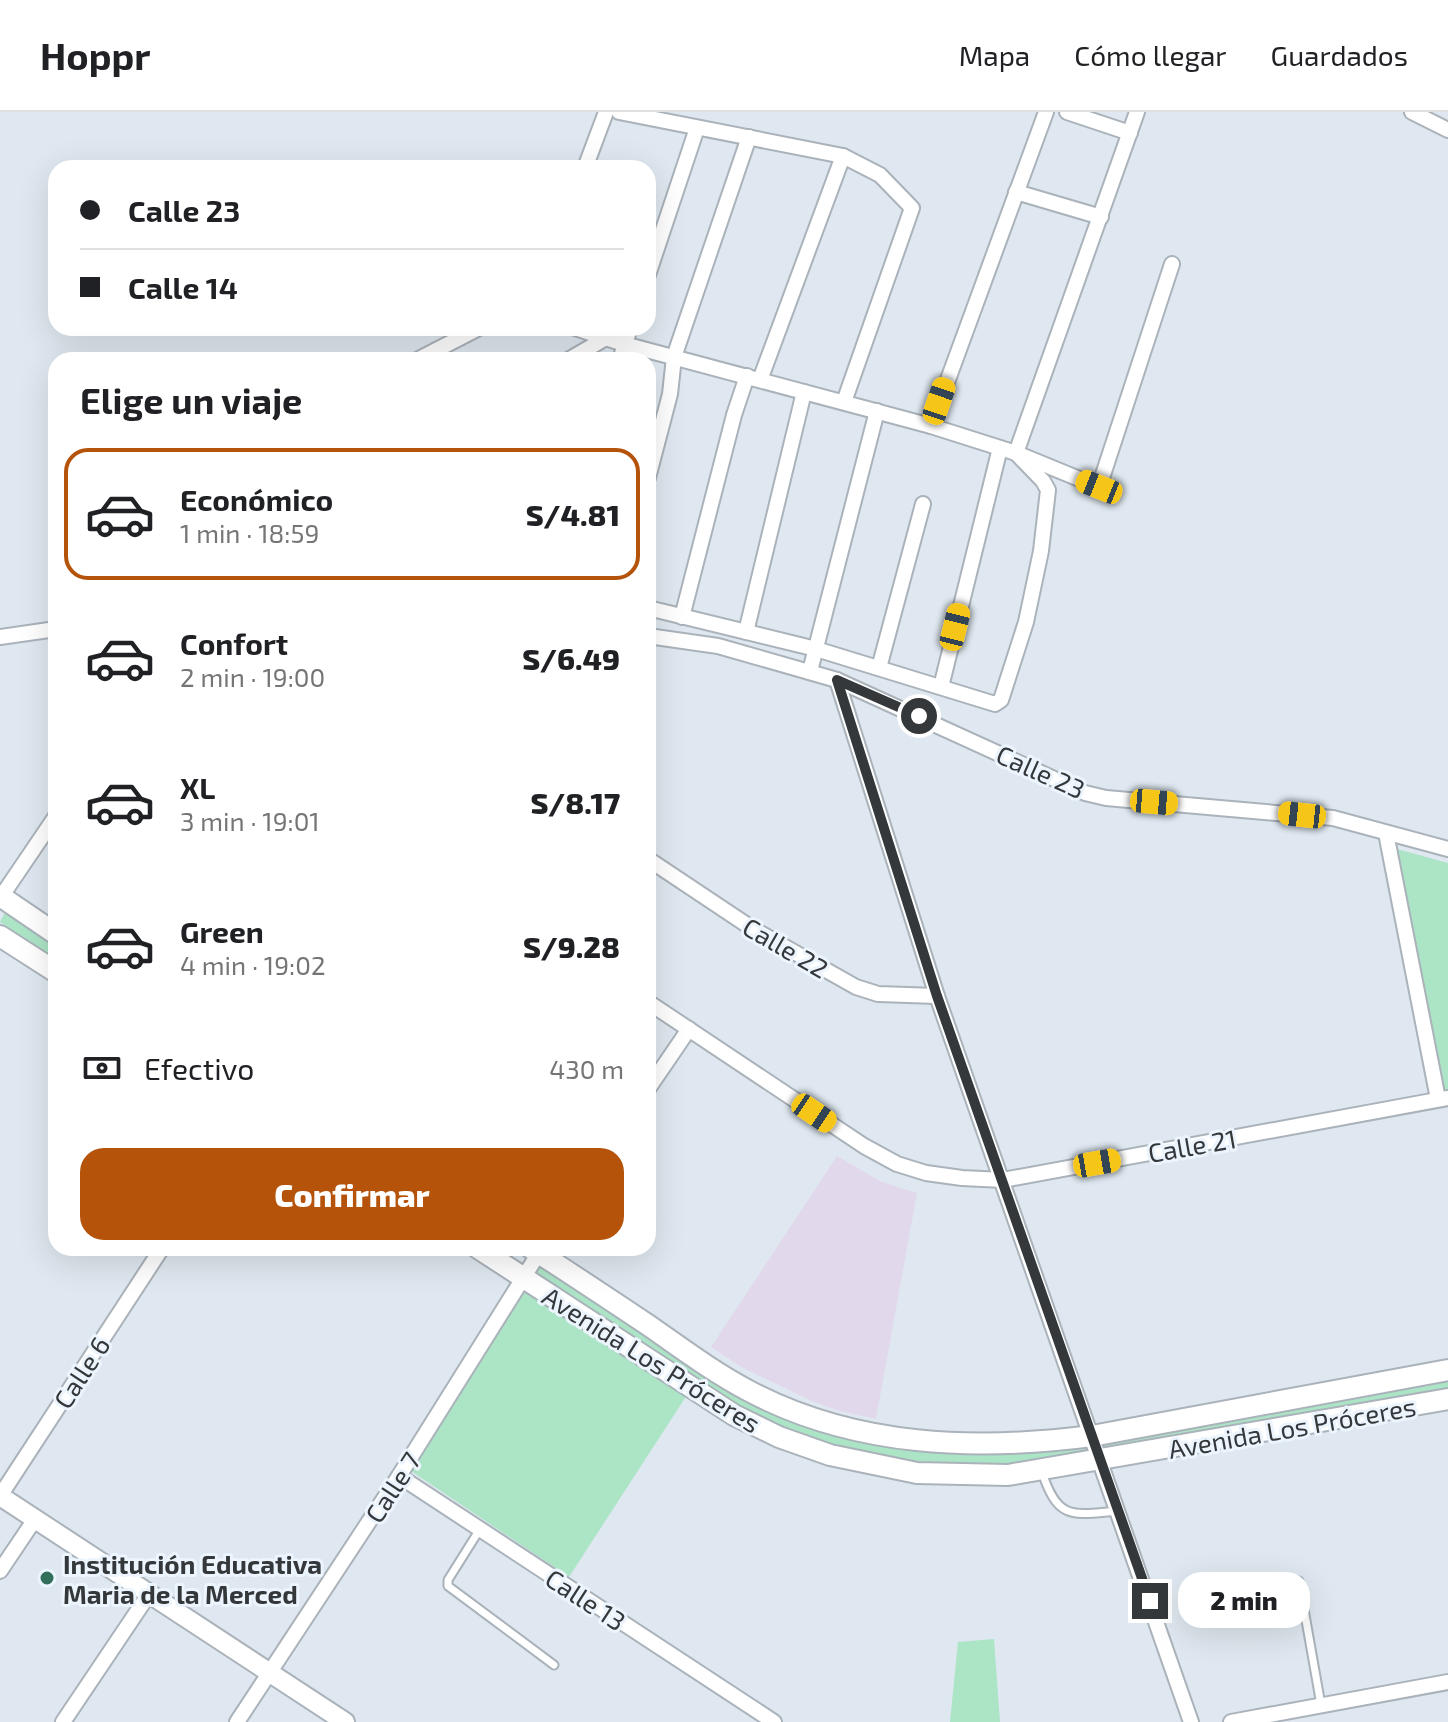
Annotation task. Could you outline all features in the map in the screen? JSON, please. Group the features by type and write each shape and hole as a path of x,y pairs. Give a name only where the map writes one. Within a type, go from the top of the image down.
{"main road":[{"path":"0,897 48,929"},
{"path":"0,936 48,967"},
{"name":"Avenida Los Próceres","path":"490,1256 734,1415 779,1437 830,1455 917,1473 1008,1475 1448,1399"},
{"name":"Avenida Los Próceres","path":"546,1256 715,1372 788,1408 868,1434 958,1445 1050,1441 1092,1436 1448,1370"}],"street":[{"path":"588,160 606,112"},
{"path":"619,112 843,156 880,175 912,208 844,402"},
{"path":"931,426 1046,112"},
{"path":"1067,112 1130,133"},
{"path":"1016,453 1137,112"},
{"path":"1412,112 1448,130"},
{"path":"656,251 697,128"},
{"path":"656,447 670,394 674,357 749,137"},
{"path":"682,617 734,415 754,378 843,156"},
{"path":"1016,192 1101,217"},
{"path":"656,352 931,426 1016,453 1099,487 1172,264"},
{"path":"432,352 464,336"},
{"path":"600,336 655,352"},
{"path":"622,352 627,336"},
{"path":"582,352 606,338"},
{"path":"746,632 804,392"},
{"path":"810,671 877,411"},
{"path":"941,687 1000,448"},
{"path":"656,610 816,649 995,704 1005,695 1026,622 1041,551 1048,490 1016,453"},
{"path":"879,668 923,504"},
{"path":"0,637 48,630"},
{"name":"Calle 23","path":"656,637 718,646 837,680 1085,793 1106,798 1333,818 1448,849"},
{"path":"837,680 937,996 1191,1722"},
{"path":"0,897 48,828"},
{"path":"1386,833 1443,1098"},
{"name":"Calle 22","path":"656,864 753,929 856,987 878,994 937,996"},
{"name":"Calle 21","path":"656,1007 864,1146 897,1164 962,1178 1003,1180 1443,1098"},
{"path":"656,1077 689,1029"},
{"name":"Calle 6","path":"0,1496 157,1256"},
{"name":"Calle 7","path":"237,1722 399,1476 534,1256"},
{"name":"Calle 13","path":"399,1476 774,1722"},
{"path":"0,1496 345,1722"},
{"path":"0,1571 35,1519"},
{"path":"63,1722 149,1594"},
{"path":"1231,1722 1448,1682"}],"lane":[{"path":"1042,1470 1049,1493 1058,1506 1071,1514 1119,1511"},
{"path":"480,1529 448,1580 448,1586 554,1665"},
{"path":"1299,1581 1321,1705"}],"shaded area":[{"path":"837,1156 882,1182 917,1193 876,1419 814,1402 743,1368 711,1347"}],"green space":[{"path":"1397,849 1448,863 1448,1092 1443,1093"},
{"path":"5,912 48,938 48,955 0,922"},
{"path":"544,1264 814,1423 1088,1447 1090,1456 1009,1470 912,1463 851,1453 811,1440 736,1409 533,1273"},
{"path":"526,1287 687,1395 569,1577 411,1471"},
{"path":"1448,1376 1448,1393 1106,1451 1104,1443"},
{"path":"994,1639 1000,1722 950,1722 958,1642"}],"place":[{"name":"Institución Educativa Maria de la Merced","path":"47,1578"}],"route":[{"path":"919,716 837,680 937,996 1150,1601"}]}
